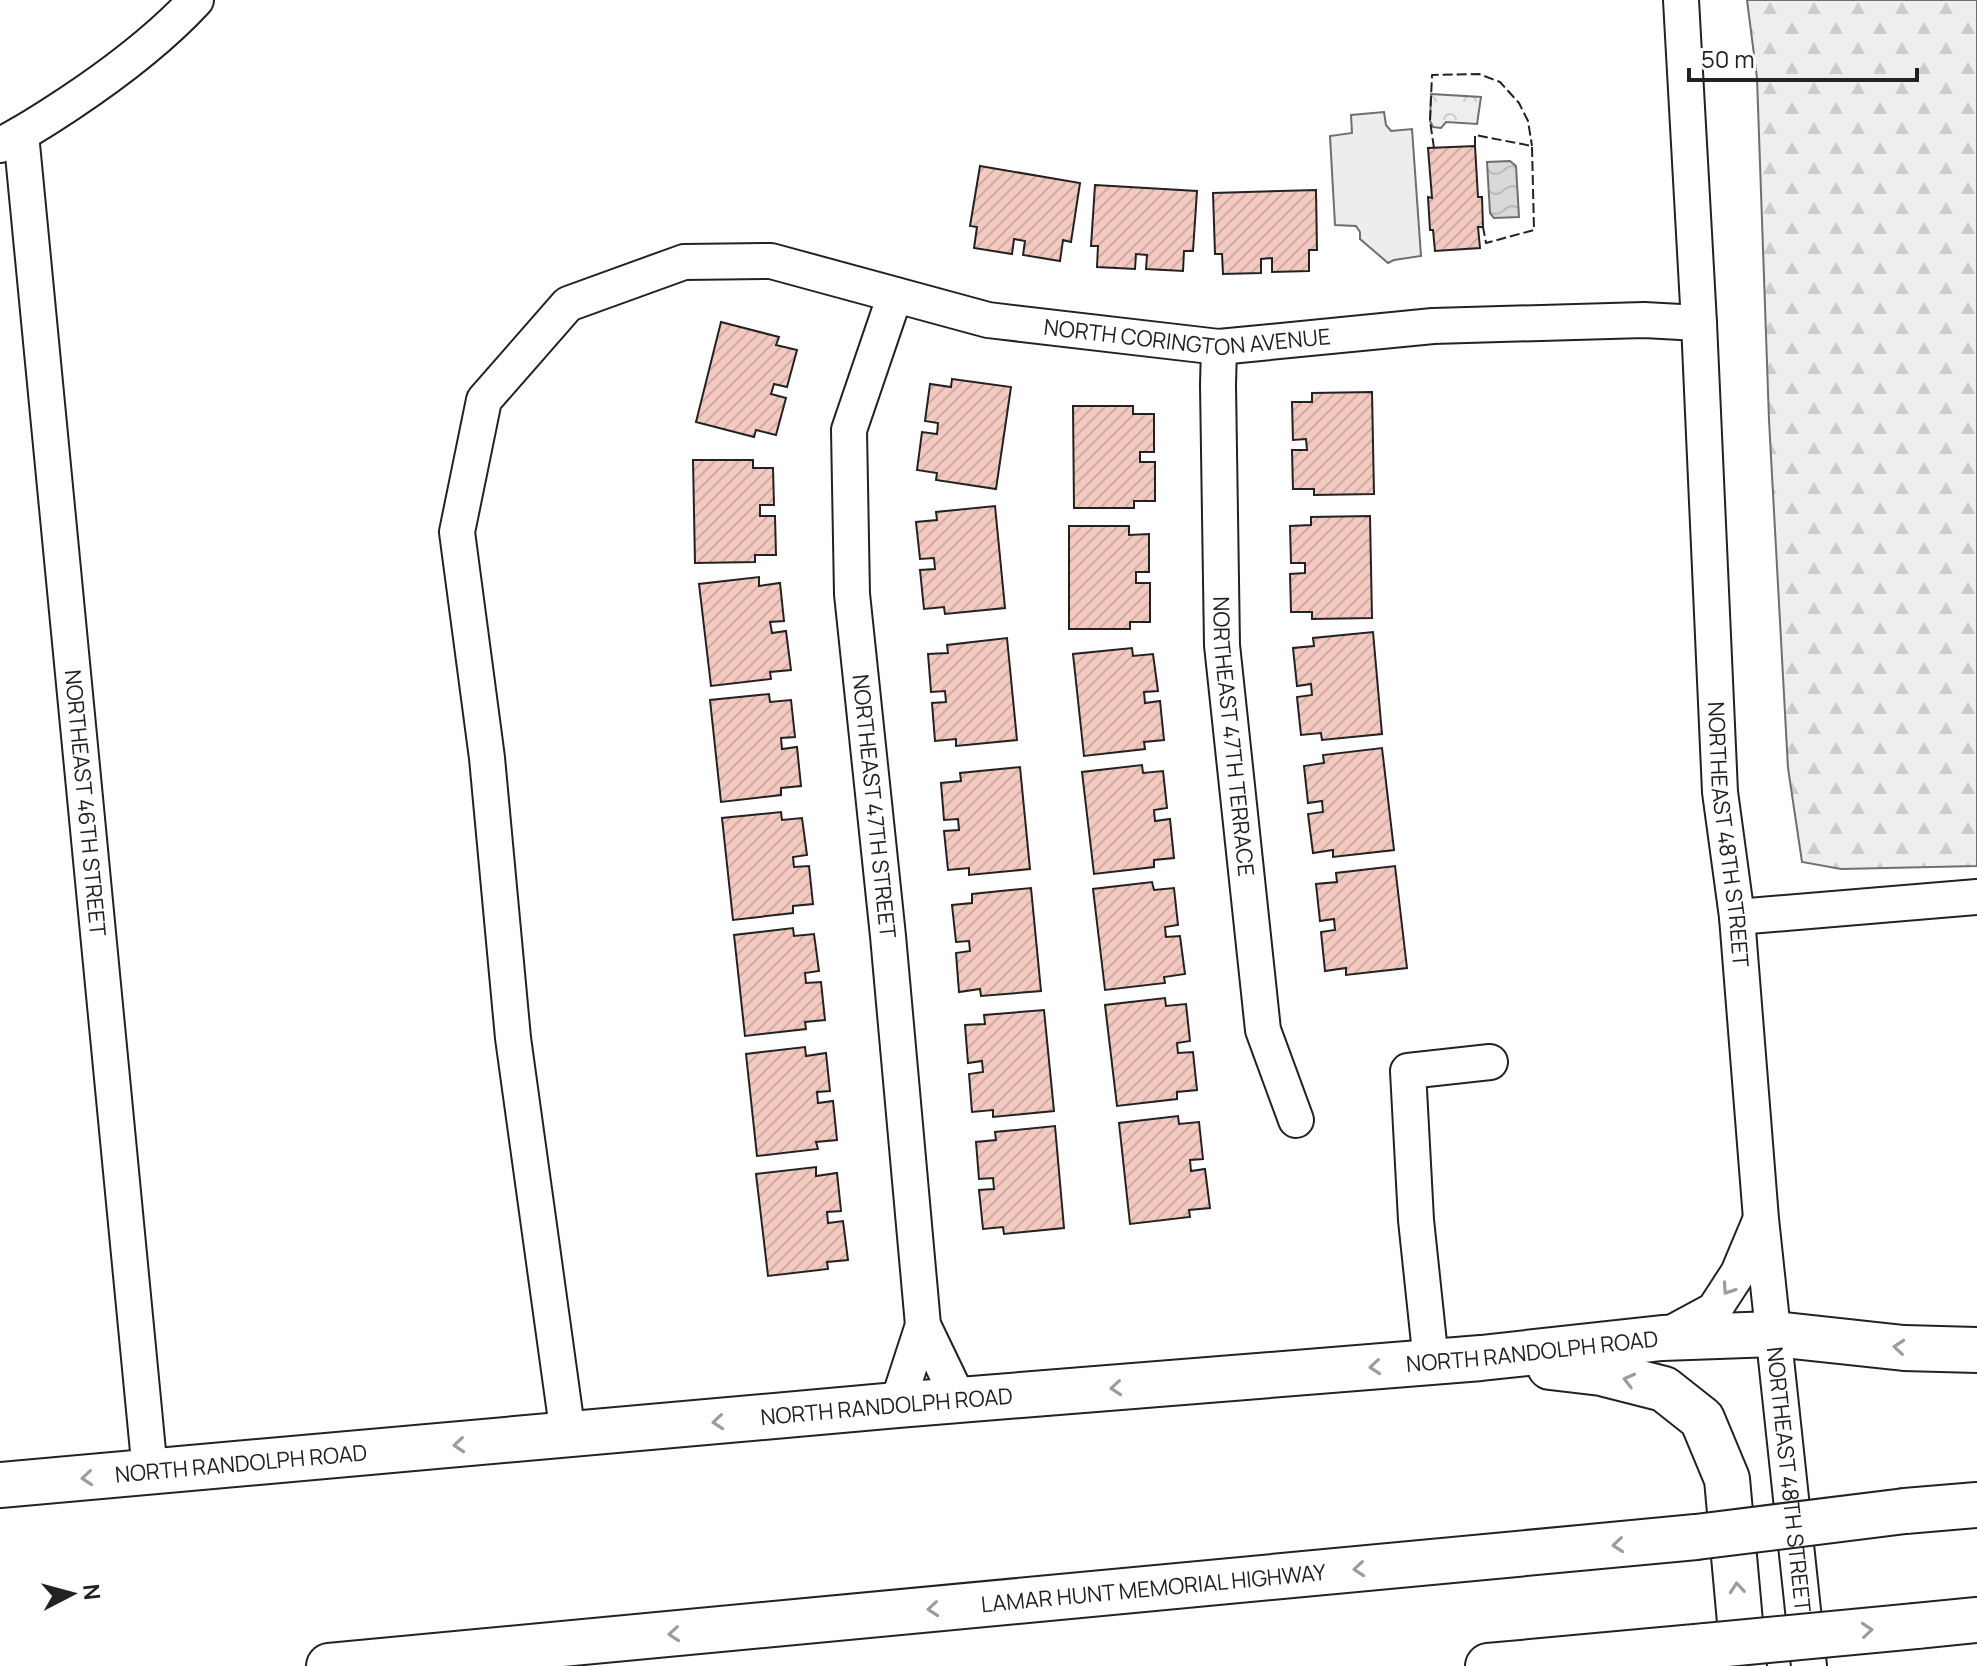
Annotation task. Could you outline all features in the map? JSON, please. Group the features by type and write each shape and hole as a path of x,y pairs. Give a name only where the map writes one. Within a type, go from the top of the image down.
{"main road":[{"name":"NORTH RANDOLPH ROAD","path":"0,1485 897,1405 1481,1358 1662,1338 1774,1334 1904,1348 1977,1350"},
{"path":"1481,1358 1601,1373 1664,1389 1702,1419 1727,1479 1744,1666"},
{"name":"LAMAR HUNT MEMORIAL HIGHWAY","path":"329,1666 1696,1537 1977,1505"},
{"path":"1488,1666 1977,1620"}],"street":[{"name":"NORTHEAST 48TH STREET","path":"1681,0 1720,792 1737,917 1761,1219 1809,1666"},
{"path":"11,140 109,77 158,37 186,3"},
{"name":"NORTHEAST 46TH STREET","path":"11,140 150,1472"},
{"name":"NORTH CORINGTON AVENUE","path":"568,1435 513,1038 487,758 457,532 484,400 568,304 684,262 771,261 988,320 1219,347 1433,326 1644,320 1699,323"},
{"name":"NORTHEAST 47TH STREET","path":"895,295 849,430 852,594 888,936 923,1325 959,1400"},
{"name":"NORTHEAST 47TH TERRACE","path":"1219,347 1222,645 1263,1030 1296,1120"},
{"path":"1737,917 1977,897"},
{"path":"1431,1362 1416,1220 1408,1071 1490,1062"},
{"path":"1662,1338 1714,1310 1738,1273 1761,1219"},
{"name":"NORTHEAST 47TH STREET","path":"897,1405 923,1325"}],"green space":[{"path":"1747,0 1977,0 1977,866 1841,869 1802,862 1788,768 1769,420 1757,78"},
{"path":"1431,94 1481,97 1477,124 1446,122 1441,128 1433,127 1430,121"}],"shaded area":[{"path":"1384,112 1386,125 1391,131 1412,129 1421,256 1388,263 1360,239 1356,226 1335,225 1330,136 1352,133 1351,115"}],"water":[{"path":"1510,161 1516,166 1519,217 1494,218 1490,213 1487,162"}],"building":[{"path":"1475,146 1478,197 1482,197 1483,227 1478,227 1480,248 1435,251 1433,230 1430,230 1428,197 1432,198 1428,148"},
{"path":"980,166 1080,183 1071,242 1063,240 1060,261 1023,255 1025,241 1014,239 1012,254 974,248 977,227 970,226"},
{"path":"1095,185 1197,191 1193,251 1184,251 1183,271 1146,269 1147,255 1136,254 1135,269 1097,267 1098,246 1091,246"},
{"path":"1316,190 1317,250 1309,250 1309,271 1272,272 1272,258 1261,259 1261,273 1223,274 1222,254 1215,254 1213,193"},
{"path":"721,322 779,337 776,345 797,350 787,387 774,384 771,394 786,398 776,435 756,430 754,437 696,422"},
{"path":"952,379 1011,387 996,489 936,480 937,473 917,470 922,432 937,434 938,423 925,421 930,384 951,387"},
{"path":"1372,392 1374,494 1314,495 1314,489 1293,489 1292,450 1307,450 1306,439 1293,440 1292,402 1312,402 1312,393"},
{"path":"1073,406 1133,406 1133,414 1154,414 1154,452 1140,452 1140,462 1155,462 1155,501 1134,501 1134,508 1074,508"},
{"path":"693,460 753,460 753,468 773,468 774,505 760,505 760,516 775,516 776,555 755,555 755,562 695,563"},
{"path":"995,506 1005,608 945,614 944,607 924,609 920,570 935,569 934,558 920,559 916,522 937,520 936,512"},
{"path":"1370,516 1372,618 1312,619 1312,612 1291,612 1290,574 1305,573 1305,563 1291,563 1290,526 1311,525 1311,517"},
{"path":"1069,526 1129,526 1129,535 1149,534 1149,572 1136,572 1136,583 1150,583 1150,622 1130,622 1130,629 1069,629"},
{"path":"759,577 759,586 780,583 784,621 770,622 772,633 786,631 791,670 770,672 771,679 711,686 699,584"},
{"path":"1373,632 1382,734 1322,740 1321,733 1301,735 1297,697 1312,695 1311,684 1297,686 1293,648 1314,646 1313,638"},
{"path":"1007,638 1017,740 956,746 956,739 935,741 932,703 946,702 945,691 931,692 928,654 948,653 947,645"},
{"path":"1132,648 1133,656 1153,654 1158,691 1144,692 1145,703 1160,701 1164,740 1144,742 1145,749 1084,756 1073,654"},
{"path":"769,694 770,702 791,700 795,737 781,738 782,749 797,747 801,786 781,788 781,795 721,802 710,700"},
{"path":"1382,748 1394,850 1333,857 1333,850 1313,853 1308,814 1323,812 1322,801 1308,803 1304,766 1324,763 1323,755"},
{"path":"1142,765 1143,773 1163,771 1167,808 1154,810 1155,821 1170,819 1174,858 1154,860 1154,867 1094,874 1082,772"},
{"path":"1020,767 1030,869 969,875 969,868 948,870 944,831 959,830 958,819 944,820 941,783 961,781 960,773"},
{"path":"781,812 782,820 802,818 807,855 793,857 794,867 809,866 813,904 793,906 793,913 733,920 722,818"},
{"path":"1395,866 1407,968 1346,975 1346,968 1325,971 1321,932 1335,930 1334,919 1320,921 1316,884 1337,882 1336,873"},
{"path":"1152,882 1154,890 1174,888 1178,925 1165,927 1166,937 1180,936 1185,974 1164,977 1165,983 1105,990 1093,889"},
{"path":"1031,888 1041,991 981,996 980,989 959,992 956,953 970,951 969,941 956,942 952,905 972,903 972,894"},
{"path":"793,928 794,936 814,934 819,971 805,973 806,983 821,982 825,1020 805,1022 806,1029 745,1036 734,935"},
{"path":"1165,998 1166,1006 1186,1004 1190,1041 1177,1043 1178,1053 1193,1052 1197,1090 1177,1092 1177,1099 1117,1106 1105,1005"},
{"path":"1044,1010 1054,1111 993,1117 993,1110 972,1112 969,1074 983,1072 982,1061 968,1063 965,1025 985,1024 984,1015"},
{"path":"805,1047 806,1056 826,1053 830,1091 817,1092 818,1103 833,1101 837,1140 816,1142 818,1149 757,1156 746,1054"},
{"path":"1178,1116 1179,1124 1199,1122 1203,1159 1190,1160 1191,1171 1205,1169 1210,1208 1189,1210 1190,1217 1130,1224 1119,1123"},
{"path":"1055,1126 1064,1228 1004,1234 1003,1227 983,1229 979,1190 994,1189 993,1178 979,1179 976,1142 996,1140 995,1132"},
{"path":"816,1167 816,1176 837,1173 841,1211 827,1212 828,1223 843,1221 848,1260 827,1262 828,1269 768,1276 756,1174"}],"fence":[{"path":"1434,148 1430,121 1432,75 1479,74 1500,82 1519,103 1528,121 1532,146"},
{"path":"1475,146 1475,135 1532,146 1534,230 1486,243 1483,227"}]}
